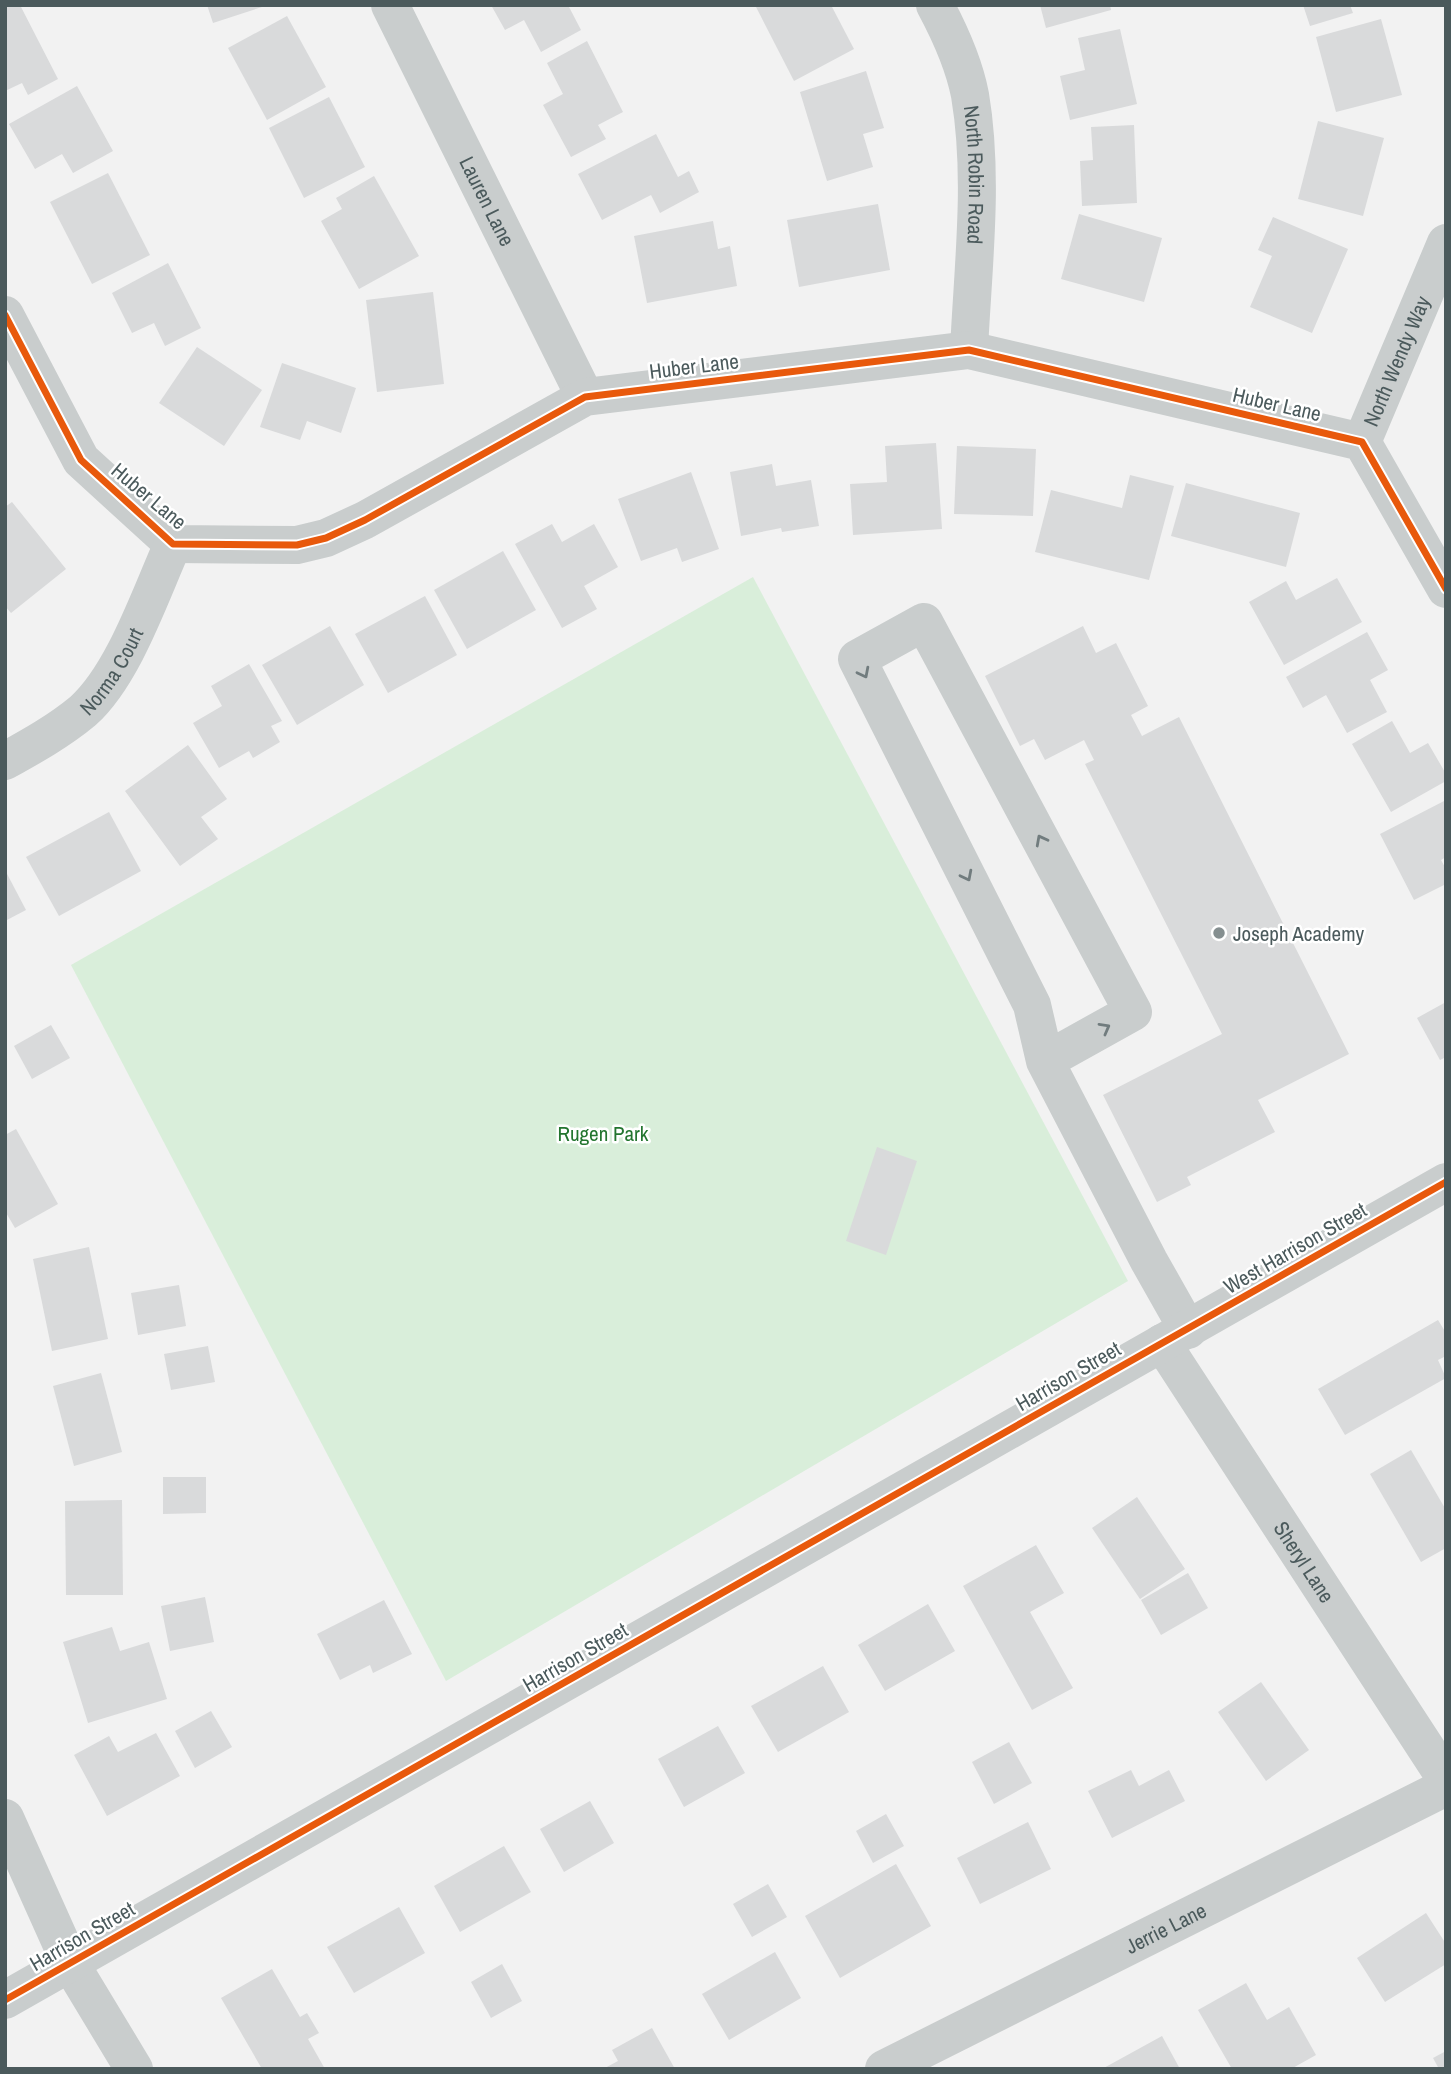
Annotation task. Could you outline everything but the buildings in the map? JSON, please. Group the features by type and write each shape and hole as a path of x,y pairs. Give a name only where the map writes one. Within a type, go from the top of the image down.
{"street":[{"name":"Lauren Lane","path":"390,5 585,397"},
{"name":"North Robin Road","path":"935,5 950,34 969,92 978,162 969,350"},
{"name":"North Wendy Way","path":"1362,442 1446,243"},
{"name":"Huber Lane","path":"5,315 81,460 173,544 297,545 326,538 365,520 585,397 969,350 1362,442"},
{"path":"1362,442 1446,589"},
{"name":"Norma Court","path":"5,761 50,736 85,709 117,667 173,544"},
{"name":"Sheryl Lane","path":"1045,1061 1133,1012 924,622 857,659 1032,1004 1045,1061 1149,1261 1175,1336 1446,1779"},
{"name":"West Harrison Street","path":"1175,1336 1446,1182"},
{"name":"Harrison Street","path":"5,2000 1175,1336"},
{"name":"Jerrie Lane","path":"884,2069 1446,1787"},
{"path":"5,1818 71,1963 134,2069"}],"green space":[{"name":"Rugen Park","path":"753,577 1128,1281 446,1681 71,965"}],"cycle path":[{"path":"5,315 81,460 173,544 297,545 326,538 365,520 585,397 969,350 1362,442 1446,589"},
{"path":"5,2000 1446,1182"}],"place":[{"name":"Joseph Academy","path":"1219,933"}]}
